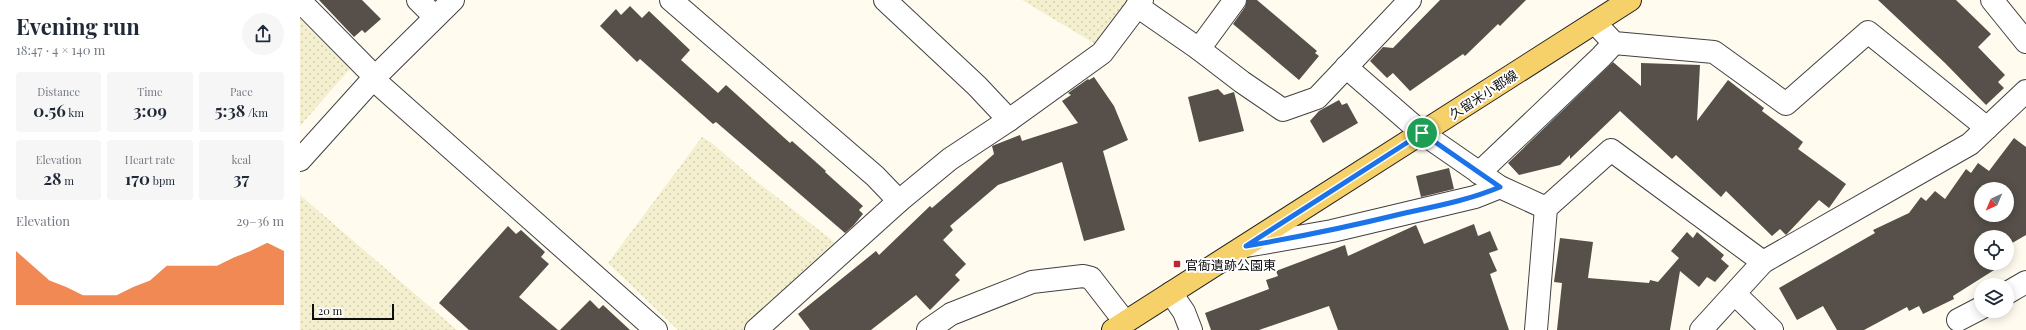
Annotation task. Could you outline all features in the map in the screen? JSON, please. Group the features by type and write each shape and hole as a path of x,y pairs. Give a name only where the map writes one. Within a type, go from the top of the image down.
{"main road":[{"name":"久留米小郡線","path":"1120,326 1630,0"}],"street":[{"path":"418,0 435,17"},
{"path":"300,160 374,78 453,0"},
{"path":"671,0 875,176 899,201"},
{"path":"885,0 977,86 1009,120"},
{"path":"1199,48 1235,0"},
{"path":"756,330 899,201 950,159 1009,120 1102,53 1139,3 1242,82 1283,110 1317,98 1410,0"},
{"path":"1992,0 2026,42"},
{"path":"300,1 374,78 656,330"},
{"path":"1595,23 1614,42 1714,52 1786,104 1868,32 1987,128"},
{"path":"1479,173 1601,57 1614,42"},
{"path":"1346,67 1422,133 1500,187 1546,208"},
{"path":"1701,330 1763,262 1970,144 2026,91"},
{"path":"1536,330 1546,208 1611,150 1763,262"},
{"path":"1246,246 1332,231 1475,197 1500,187"},
{"path":"928,330 951,314 1032,282 1083,276 1091,278 1120,326"},
{"path":"2014,289 2026,282"},
{"path":"1171,293 1184,312 1191,330"},
{"path":"1735,294 1772,330"},
{"path":"1958,320 1974,312"}],"shaded area":[{"path":"1022,0 1131,0 1097,45"},
{"path":"300,8 355,63 300,126"},
{"path":"702,137 713,144 751,177 842,248 748,330 678,330 608,263"},
{"path":"300,195 457,330 300,330"}],"building":[{"path":"319,0 362,0 381,19 365,33 362,30 354,37"},
{"path":"1247,0 1257,0 1317,51 1315,53 1319,56 1299,80 1233,24 1245,7"},
{"path":"1440,0 1526,0 1500,26 1498,24 1465,56 1463,54 1410,91 1393,73 1387,78 1370,61 1383,47 1393,48"},
{"path":"1878,0 1956,0 1991,34 1978,47 2005,75 1998,82 2004,88 1986,105 1945,63"},
{"path":"630,6 642,18 649,11 690,50 681,60 718,93 726,85 790,143 792,141 826,171 825,172 863,206 859,210 863,214 853,226 845,233 716,122 713,124 640,59 637,62 600,26 616,9 621,15"},
{"path":"1613,62 1641,86 1641,63 1700,65 1697,121 1728,80 1764,108 1762,111 1803,142 1798,149 1846,184 1829,208 1819,200 1786,235 1780,229 1772,236 1726,191 1721,197 1676,155 1672,159 1620,111 1570,159 1570,155 1560,165 1519,175 1508,163"},
{"path":"1094,77 1114,106 1128,140 1103,151 1125,230 1084,241 1062,162 998,185 950,226 953,230 943,240 966,264 955,275 960,280 930,310 916,295 871,330 810,330 798,314 876,251 879,255 930,206 932,208 994,154 992,146 1020,135 1022,141 1078,123 1062,101 1071,95 1068,93 1088,79 1089,80"},
{"path":"1218,89 1224,95 1234,92 1244,131 1199,142 1188,97"},
{"path":"1339,100 1342,105 1347,103 1358,123 1323,143 1310,121 1319,111"},
{"path":"2014,138 2026,147 2026,235 2014,242 2014,230 1974,230 1974,270 1994,270 1981,278 1974,278 1974,283 1953,296 1954,299 1923,314 1919,306 1909,311 1907,307 1864,330 1837,330 1823,306 1797,320 1779,288 1875,233 1873,230 1909,213 1921,197 1926,201 1935,191 1945,199 1966,169 1971,173 1978,163 1989,171"},
{"path":"1449,168 1454,189 1421,197 1416,176"},
{"path":"1474,224 1478,236 1490,231 1498,250 1489,253 1497,271 1490,274 1509,330 1338,330 1329,306 1259,330 1211,330 1205,313 1269,289 1266,280 1278,276 1276,271 1345,245 1348,256 1416,225 1424,244"},
{"path":"508,226 516,234 521,230 545,252 541,257 549,264 519,297 558,330 469,330 439,303"},
{"path":"1687,232 1693,238 1697,232 1724,255 1721,259 1729,266 1715,282 1707,277 1699,287 1680,271 1670,330 1557,330 1562,283 1554,282 1560,238 1593,242 1588,278 1649,283 1650,280 1658,282 1679,258 1671,251"},
{"path":"590,300 599,309 603,305 630,330 560,330"}],"place":[{"name":"官衙遺跡公園東","path":"1177,264"}],"route":[{"path":"1422,133 1500,187 1475,197 1380,220 1332,231 1246,246 1334,190 1422,133"}]}
